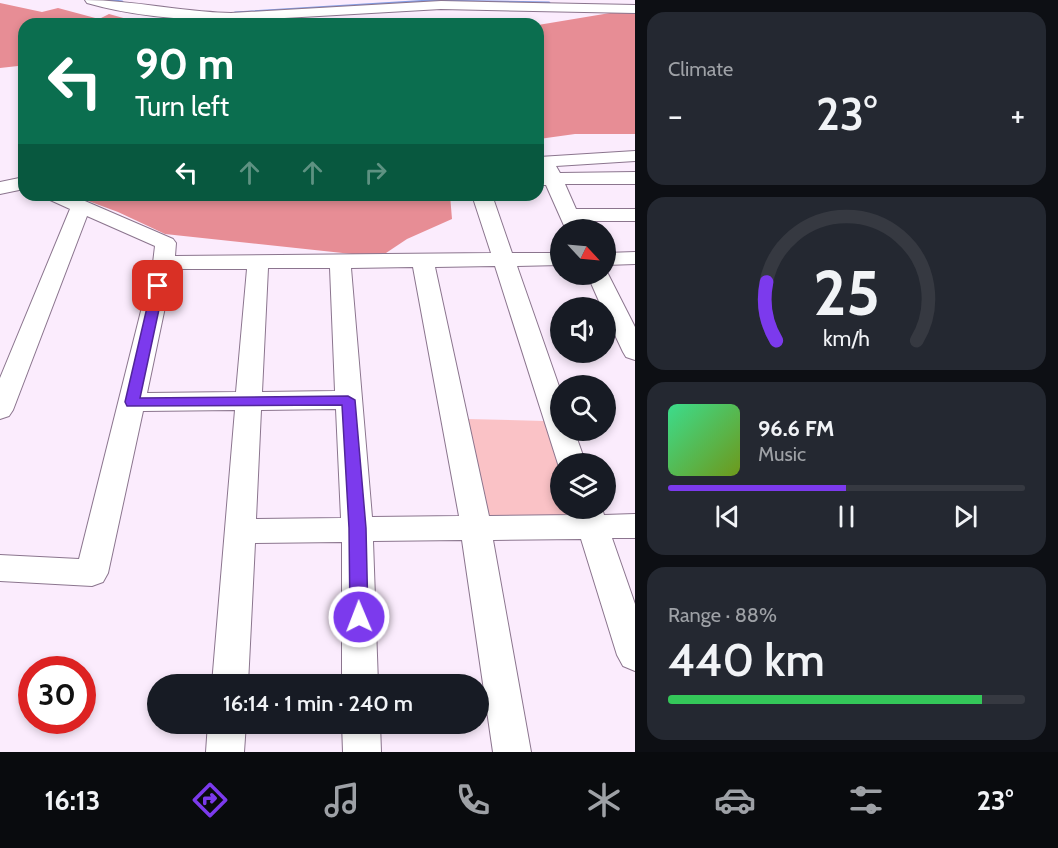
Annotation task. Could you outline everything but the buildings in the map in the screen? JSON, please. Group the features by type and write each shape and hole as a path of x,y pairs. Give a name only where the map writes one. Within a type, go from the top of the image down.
{"street":[{"path":"91,0 108,5 186,15 231,17 441,4 635,9"},
{"path":"570,219 545,179 545,161 635,156"},
{"path":"545,179 635,178"},
{"path":"0,188 18,184"},
{"path":"0,568 92,573 164,263 166,243 69,201"},
{"path":"484,201 568,453"},
{"path":"0,410 81,206"},
{"path":"599,219 635,215"},
{"path":"616,259 635,258"},
{"path":"164,263 550,259"},
{"path":"423,260 476,528 512,752"},
{"path":"231,674 258,261"},
{"path":"340,261 357,528 360,674"},
{"path":"606,285 624,308 635,352"},
{"path":"132,402 348,400"},
{"path":"241,531 476,528 579,519"},
{"path":"590,519 635,656"},
{"path":"596,519 635,526"},
{"path":"225,752 226,734"},
{"path":"361,734 362,752"}],"shaded area":[{"path":"0,3 42,12 58,8 95,18 18,18 18,66 0,68"},
{"path":"622,11 635,12 635,134 575,134 544,138 544,24"},
{"path":"109,14 123,18 101,18"},
{"path":"88,201 450,201 452,219 407,239 380,257 165,234"},
{"path":"467,419 544,421 554,453 550,453 550,515 492,517 484,511"}],"waterway":[{"path":"107,0 122,2"},
{"path":"235,13 430,1 549,3"}],"route":[{"path":"158,286 132,402 348,400 357,528 359,617"}]}
